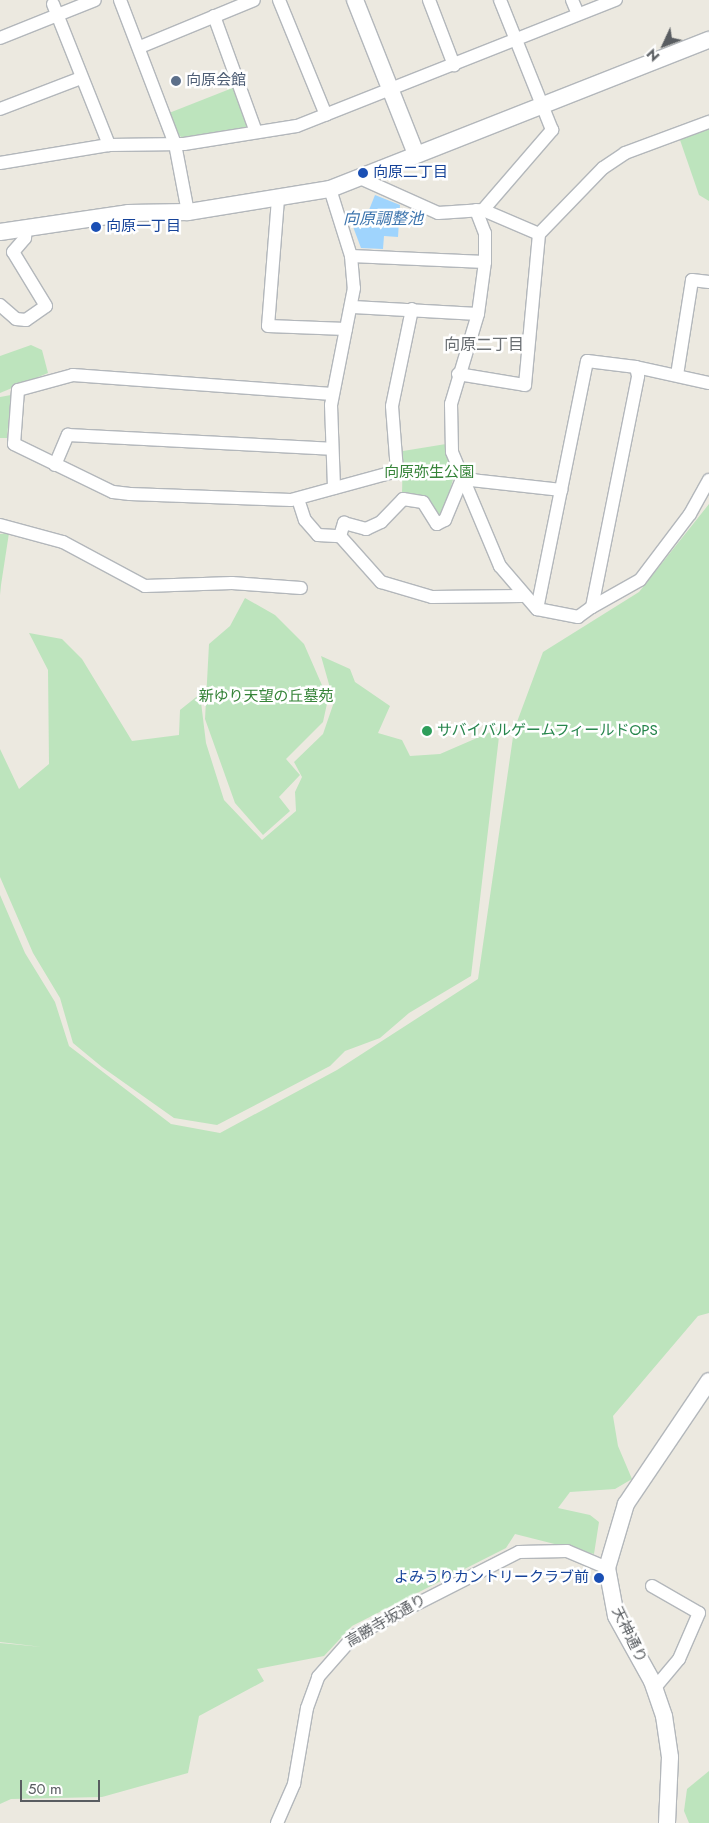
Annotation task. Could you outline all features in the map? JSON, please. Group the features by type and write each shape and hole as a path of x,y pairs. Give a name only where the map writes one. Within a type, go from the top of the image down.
{"street":[{"path":"0,38 56,10 95,0"},
{"path":"120,0 140,47 175,144 188,212"},
{"path":"140,47 254,0"},
{"path":"279,0 326,115"},
{"path":"355,0 416,154"},
{"path":"429,0 454,64"},
{"path":"480,210 552,130 500,0"},
{"path":"572,0 578,14"},
{"path":"0,163 109,145 175,144 297,126 616,0"},
{"path":"56,10 81,78 109,145"},
{"path":"214,16 256,132"},
{"path":"0,232 128,213 188,212 278,199 330,189 709,40"},
{"path":"0,109 81,78"},
{"path":"458,374 526,385 539,234 618,158 709,122"},
{"path":"360,178 438,213 480,210 539,234"},
{"path":"330,189 351,256 353,307 332,394 331,449 334,488"},
{"path":"278,199 268,326 346,330"},
{"path":"480,210 485,233 485,262 478,314 458,374 449,428 462,478 500,566 522,596 537,610 578,617 640,580 690,514 709,480"},
{"path":"0,305 16,319 26,320 46,306 13,252 25,238 26,229"},
{"path":"351,256 485,262"},
{"path":"677,375 692,280 709,282"},
{"path":"353,307 478,314"},
{"path":"332,394 72,375 37,383 18,390 14,444 113,492 298,499 397,471 392,406 412,309"},
{"path":"537,610 587,361 636,366 709,383"},
{"path":"592,607 638,376 636,366"},
{"path":"55,465 68,435 331,449"},
{"path":"462,478 560,490"},
{"path":"340,536 344,523 366,529 381,522 403,499 423,502 437,524 445,520 462,478"},
{"path":"298,499 305,520 318,535 340,536 381,582 416,595 522,596"},
{"path":"0,525 63,542 145,586 232,583 301,588"},
{"name":"天神通り","path":"667,1823 670,1758 655,1688 616,1616 607,1568 626,1504 709,1381"},
{"name":"高勝寺坂通り","path":"277,1823 294,1784 307,1708 318,1677 354,1636 519,1552 567,1550 607,1568"},
{"path":"652,1586 699,1613 679,1659 655,1688"}],"green space":[{"path":"235,87 248,123 246,129 184,140 176,132 169,113"},
{"path":"709,128 709,201 699,195 680,140"},
{"path":"31,345 42,350 48,373 0,393 0,356"},
{"path":"11,395 7,438 0,438 0,397"},
{"name":"向原弥生公園","path":"446,444 454,476 443,515 437,516 402,494 403,451"},
{"path":"709,504 709,1313 698,1316 613,1416 618,1446 632,1479 615,1489 570,1492 558,1508 590,1515 599,1522 594,1554 515,1534 506,1548 352,1626 324,1656 257,1669 264,1681 199,1716 188,1773 102,1797 11,1799 0,1804 0,1643 42,1647 0,1642 0,895 25,953 55,1002 69,1046 171,1124 220,1133 337,1070 478,979 514,730 543,652 639,592"},
{"path":"9,533 1,585 0,595 0,534"},
{"name":"新ゆり天望の丘墓苑","path":"245,598 275,615 304,644 328,699 323,722 286,759 300,775 279,797 290,811 263,835 235,803 205,719 209,644 230,626"},
{"path":"29,633 62,639 82,659 132,741 179,735 180,710 200,694 206,743 224,800 262,840 296,811 295,792 302,777 294,762 323,734 334,702 321,656 350,669 355,682 390,706 378,733 402,740 410,756 440,754 500,728 471,976 409,1013 380,1038 345,1051 330,1066 217,1125 174,1118 102,1067 73,1043 60,998 33,953 0,877 0,749 19,789 49,764 48,670"},
{"path":"709,1771 709,1823 689,1823 684,1811 687,1789"}],"water":[{"name":"向原調整池","path":"375,195 400,205 398,237 384,236 383,249 361,248 349,216 369,210"}],"place":[{"name":"向原会館","path":"176,81"},
{"name":"向原二丁目","path":"363,173"},
{"name":"向原一丁目","path":"96,227"},
{"name":"サバイバルゲームフィールドOPS","path":"427,731"},
{"name":"よみうりカントリークラブ前","path":"599,1578"}],"district":[{"name":"向原二丁目","path":"484,345"}]}
